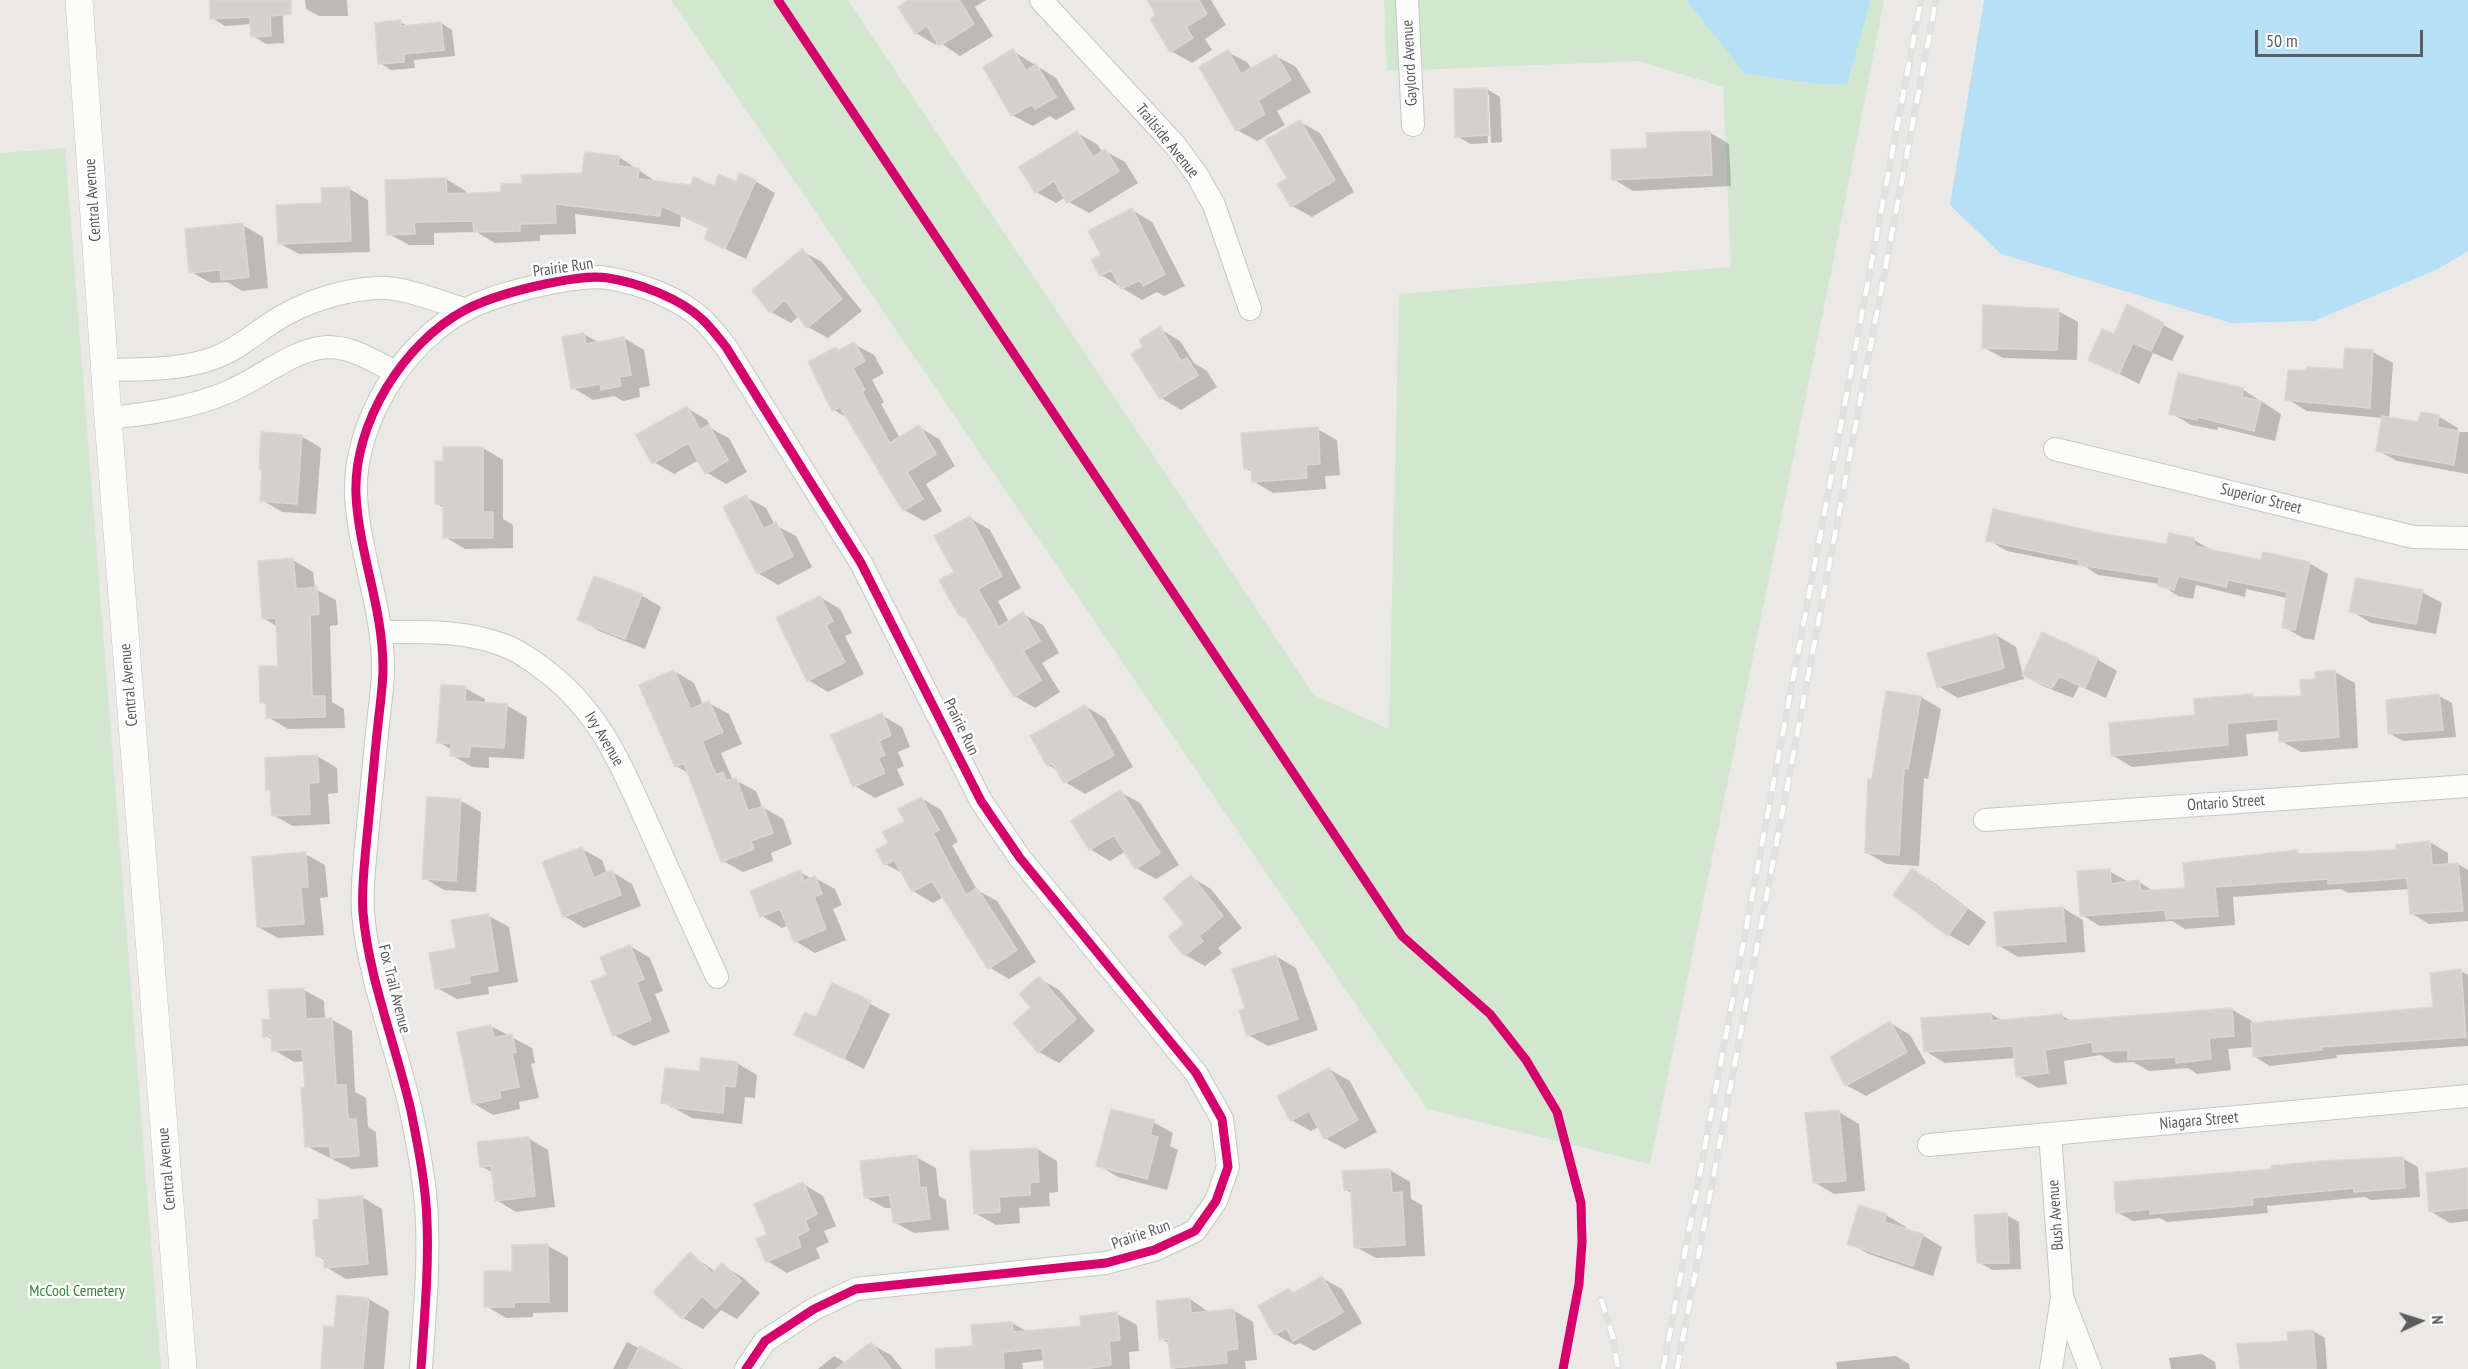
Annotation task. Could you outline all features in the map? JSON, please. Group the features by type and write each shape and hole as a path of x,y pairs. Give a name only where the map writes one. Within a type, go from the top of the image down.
{"street":[{"name":"Central Avenue","path":"79,0 104,370 183,1369"},
{"name":"Trailside Avenue","path":"1041,0 1175,145 1197,175 1214,206 1250,309"},
{"name":"Gaylord Avenue","path":"1407,0 1413,125"},
{"name":"Prairie Run","path":"381,623 360,530 356,492 361,452 374,412 396,372 408,356 434,331 466,310 510,292 559,281 605,277 640,286 670,299 701,318 726,346 861,563 981,801 1020,858 1196,1073 1221,1119 1228,1167 1216,1201 1195,1231 1154,1250 1106,1263 856,1289 814,1309 765,1341 746,1369"},
{"path":"104,370 174,368 214,358 241,345 287,313 327,297 378,288 423,296 466,310"},
{"path":"108,418 151,414 226,393 310,350 329,347 353,351 396,372"},
{"name":"Superior Street","path":"2055,449 2413,537 2468,538"},
{"name":"Ivy Avenue","path":"381,623 475,636 505,645 534,662 563,684 588,710 613,749 717,977"},
{"name":"Fox Trail Avenue","path":"381,623 383,672 365,857 363,908 366,939 410,1109 427,1220 427,1279 421,1369"},
{"name":"Ontario Street","path":"1985,820 2468,786"},
{"name":"Niagara Street","path":"1929,1145 2468,1096"},
{"name":"Bush Avenue","path":"2050,1134 2062,1297 2051,1369"},
{"name":"Bush Avenue","path":"2062,1297 2090,1369"}],"green space":[{"path":"671,0 848,0 1314,695 1389,729 1399,294 1731,267 1723,87 1639,61 1387,71 1384,0 1686,0 1746,74 1819,84 1847,85 1871,0 1884,0 1834,258 1650,1164 1427,1109"},
{"name":"McCool Cemetery","path":"65,148 161,1369 0,1369 0,153"}],"water":[{"path":"1686,0 1871,0 1847,85 1819,84 1745,74"},
{"path":"1984,0 2468,0 2468,251 2436,270 2314,321 2231,323 2001,254 1950,205"}],"building":[{"path":"210,0 291,0 291,14 270,16 271,36 251,37 250,17 210,19"},
{"path":"908,0 959,0 974,24 939,46 927,26 915,34 898,7"},
{"path":"1147,0 1199,0 1207,14 1186,27 1193,38 1170,52 1150,19 1156,15"},
{"path":"401,20 401,26 441,22 444,50 404,54 404,62 378,64 375,23"},
{"path":"1013,49 1026,71 1036,64 1056,97 1035,109 1032,104 1011,116 983,67"},
{"path":"1228,50 1241,74 1276,54 1291,80 1258,100 1265,114 1236,131 1199,67"},
{"path":"1487,88 1489,135 1455,137 1454,89"},
{"path":"1300,120 1335,180 1291,207 1277,184 1287,178 1265,140"},
{"path":"1077,131 1093,157 1105,149 1119,171 1067,203 1054,181 1035,193 1019,167"},
{"path":"1710,131 1712,175 1612,180 1611,150 1647,148 1646,133"},
{"path":"585,152 619,156 618,166 639,168 638,179 690,185 694,177 714,186 719,174 736,182 740,173 756,180 725,249 704,239 709,227 661,206 660,216 555,204 556,223 520,224 520,231 474,232 473,221 414,222 415,234 387,235 385,180 446,178 447,194 501,192 501,184 522,183 521,175 582,173"},
{"path":"349,187 351,241 278,244 276,205 322,203 321,188"},
{"path":"1132,208 1165,274 1143,286 1140,280 1121,289 1111,270 1100,276 1091,260 1101,255 1088,231"},
{"path":"243,223 249,277 221,280 220,270 189,273 185,229"},
{"path":"802,249 842,299 807,328 785,300 770,313 752,290"},
{"path":"2127,304 2164,323 2151,351 2133,343 2119,374 2088,360 2102,329 2114,334"},
{"path":"1983,305 2059,309 2057,350 1982,348"},
{"path":"1160,327 1181,361 1187,358 1198,375 1160,399 1131,354 1143,347 1139,340"},
{"path":"584,333 586,344 624,337 631,375 619,377 621,386 601,390 600,384 571,389 562,337"},
{"path":"854,342 865,361 853,368 865,390 862,392 890,443 919,425 936,454 907,472 923,499 903,511 840,407 832,411 808,362 836,347 838,351"},
{"path":"2345,348 2373,350 2370,408 2285,400 2288,370 2306,371 2307,367 2343,369"},
{"path":"2178,373 2243,388 2242,397 2261,401 2254,431 2198,417 2197,420 2169,414"},
{"path":"687,406 700,430 709,425 728,460 705,474 688,443 652,464 636,435"},
{"path":"2421,412 2439,415 2437,427 2459,431 2454,465 2376,451 2382,416 2418,422"},
{"path":"1318,427 1320,464 1306,465 1307,478 1252,482 1251,468 1244,469 1241,433"},
{"path":"261,432 302,435 297,504 260,501"},
{"path":"443,447 483,447 483,512 493,512 493,538 443,538 443,504 435,504 435,461 443,461"},
{"path":"746,495 764,529 776,522 793,556 757,574 723,507"},
{"path":"1993,509 2104,534 2166,544 2169,533 2194,538 2194,546 2261,560 2263,552 2310,562 2295,630 2282,628 2287,592 2228,580 2226,587 2178,576 2174,590 2158,586 2159,577 2078,565 2079,560 1986,541"},
{"path":"970,516 1002,576 978,589 999,627 1023,612 1040,641 1023,651 1041,680 1014,697 963,614 959,616 939,580 954,572 934,536"},
{"path":"293,558 296,589 317,587 319,614 310,615 312,696 325,696 325,717 266,718 266,703 260,703 259,666 278,666 276,618 262,619 258,561"},
{"path":"594,576 642,594 625,639 577,620"},
{"path":"2356,578 2423,590 2416,624 2349,612"},
{"path":"820,596 833,621 826,625 845,662 807,681 776,618"},
{"path":"2042,632 2098,658 2085,688 2059,676 2052,688 2022,675"},
{"path":"1996,634 2004,668 1937,687 1927,653"},
{"path":"674,670 691,709 709,701 723,732 702,741 716,775 723,772 726,781 736,778 748,811 763,806 773,833 751,841 754,849 721,862 684,763 675,767 639,685"},
{"path":"2335,670 2339,737 2279,742 2278,719 2227,723 2228,745 2111,756 2109,723 2195,715 2194,699 2252,694 2252,697 2301,696 2300,680 2315,679 2315,672"},
{"path":"441,685 466,686 465,701 507,704 504,748 470,746 469,757 450,756 451,743 437,743"},
{"path":"1886,691 1921,696 1908,769 1904,768 1899,855 1865,853 1868,779 1872,779"},
{"path":"2439,694 2443,730 2388,734 2386,700"},
{"path":"1085,705 1114,755 1064,783 1052,763 1047,766 1030,736"},
{"path":"882,713 891,735 879,741 885,755 878,758 885,773 853,787 831,735"},
{"path":"317,755 319,782 309,783 310,814 272,816 270,790 266,790 265,758"},
{"path":"1120,790 1160,853 1135,869 1114,835 1089,850 1071,821"},
{"path":"427,797 461,799 456,881 422,879"},
{"path":"921,797 939,830 933,833 966,895 977,888 1017,950 988,969 932,881 912,892 894,860 884,865 876,850 888,843 882,832 905,821 898,809"},
{"path":"2430,841 2432,865 2458,863 2463,911 2410,914 2407,878 2328,884 2328,879 2215,887 2218,916 2166,919 2165,910 2080,916 2077,871 2110,869 2111,884 2139,880 2141,891 2185,888 2183,863 2297,850 2298,854 2396,850 2396,845"},
{"path":"582,847 594,878 612,870 621,895 563,917 542,862"},
{"path":"306,852 308,887 301,887 304,924 257,927 252,857"},
{"path":"1912,868 1967,909 1948,936 1893,895"},
{"path":"800,870 804,881 815,876 822,894 814,897 826,929 794,942 780,909 760,917 750,891"},
{"path":"1191,875 1223,916 1199,936 1203,941 1184,956 1168,936 1184,924 1163,898"},
{"path":"2063,907 2066,941 1997,946 1994,912"},
{"path":"489,914 498,971 469,976 470,983 435,989 429,953 456,948 451,920"},
{"path":"630,945 644,979 636,982 651,1020 613,1036 591,981 607,975 600,957"},
{"path":"1276,955 1298,1019 1247,1036 1239,1010 1245,1008 1232,969"},
{"path":"2461,969 2466,1037 2321,1047 2322,1050 2253,1057 2251,1023 2433,1007 2430,973"},
{"path":"1039,976 1076,1019 1038,1053 1013,1023 1031,1007 1019,994"},
{"path":"832,983 871,1001 844,1059 794,1035 805,1012 816,1017"},
{"path":"304,988 306,1019 332,1018 336,1085 346,1085 348,1119 356,1119 359,1156 331,1158 330,1146 305,1147 301,1088 305,1088 302,1049 272,1051 271,1036 263,1037 262,1020 270,1019 268,990"},
{"path":"2232,1008 2234,1036 2209,1038 2211,1059 2176,1063 2176,1057 2128,1060 2128,1050 2093,1052 2092,1042 2045,1050 2048,1073 2016,1077 2013,1046 1924,1052 1921,1018 1991,1013 1992,1021 2062,1014 2063,1021"},
{"path":"1890,1021 1907,1052 1845,1086 1830,1057"},
{"path":"491,1025 494,1038 512,1034 516,1052 512,1053 519,1087 499,1091 501,1098 472,1104 457,1032"},
{"path":"701,1058 738,1062 735,1087 725,1086 723,1113 670,1107 670,1104 661,1103 665,1068 699,1071"},
{"path":"1329,1068 1358,1120 1324,1139 1309,1111 1290,1121 1277,1096"},
{"path":"1111,1109 1154,1120 1150,1135 1158,1137 1147,1179 1096,1166"},
{"path":"1839,1110 1846,1181 1813,1183 1805,1113"},
{"path":"529,1137 535,1196 495,1201 491,1166 480,1167 477,1142"},
{"path":"1037,1148 1039,1182 1030,1182 1030,1195 999,1197 1000,1212 974,1214 970,1151"},
{"path":"917,1155 920,1188 926,1187 930,1219 893,1223 890,1195 864,1198 860,1161"},
{"path":"2403,1157 2405,1188 2354,1192 2354,1188 2252,1198 2253,1205 2150,1214 2150,1209 2116,1213 2114,1182 2272,1169 2271,1166 2322,1161"},
{"path":"2468,1168 2468,1208 2429,1212 2426,1173"},
{"path":"1390,1169 1392,1193 1402,1192 1405,1245 1354,1248 1351,1189 1344,1190 1342,1171"},
{"path":"803,1182 817,1214 805,1220 809,1230 797,1236 801,1247 766,1262 756,1239 767,1234 754,1204"},
{"path":"362,1196 368,1264 324,1268 324,1257 316,1257 313,1220 319,1219 318,1200"},
{"path":"1859,1205 1887,1214 1884,1222 1923,1234 1913,1266 1847,1244"},
{"path":"2007,1213 2009,1263 1977,1263 1974,1215"},
{"path":"548,1244 549,1302 514,1302 514,1307 484,1307 484,1271 512,1271 512,1245"},
{"path":"690,1252 712,1273 722,1263 741,1281 716,1309 702,1296 682,1319 653,1292"},
{"path":"1322,1276 1343,1312 1293,1341 1286,1328 1274,1335 1258,1306 1289,1288 1292,1294"},
{"path":"337,1295 369,1298 363,1369 321,1369 324,1326 334,1327"},
{"path":"1190,1298 1191,1313 1234,1309 1238,1349 1226,1350 1227,1363 1171,1368 1168,1339 1159,1340 1156,1301"},
{"path":"1117,1312 1120,1340 1109,1341 1111,1365 1084,1369 1044,1369 1042,1348 1003,1352 1004,1369 936,1369 935,1349 973,1346 971,1325 1012,1322 1013,1332 1081,1326 1080,1316"},
{"path":"2313,1330 2316,1369 2240,1369 2237,1344 2288,1341 2287,1332"},
{"path":"871,1342 891,1369 836,1369"},
{"path":"640,1346 682,1369 628,1369"}],"railway":[{"path":"1663,1369 1921,0"},
{"path":"1677,1369 1936,0"},
{"path":"1601,1299 1613,1337 1618,1369"}],"cycle path":[{"path":"778,0 1402,936 1490,1014 1526,1060 1557,1112 1581,1203 1582,1242 1579,1284 1563,1369"},
{"path":"421,1369 427,1259 423,1180 411,1111 377,988 363,913 362,894 383,668 379,624 358,517 357,468 363,441 386,388 402,364 442,325 465,310 504,294 552,282 593,277 633,284 671,298 703,320 726,347 861,563 981,801 1020,858 1196,1073 1222,1119 1228,1167 1216,1201 1195,1231 1154,1250 1106,1263 856,1289 814,1309 765,1341 746,1369"}]}
